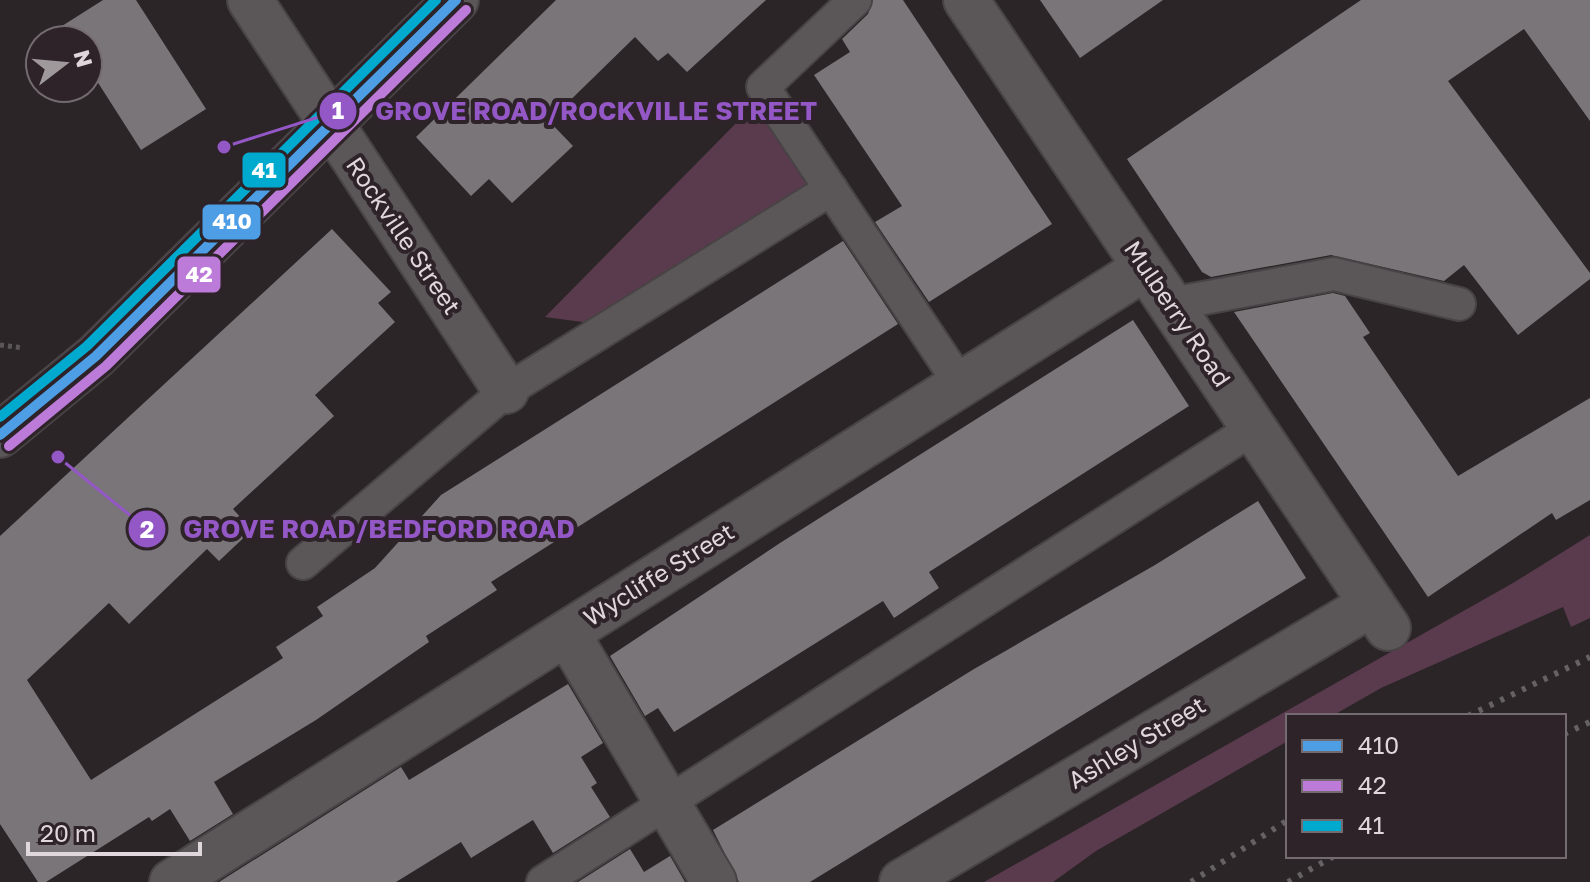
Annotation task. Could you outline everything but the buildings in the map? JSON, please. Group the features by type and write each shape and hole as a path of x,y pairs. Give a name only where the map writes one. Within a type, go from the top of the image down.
{"street":[{"name":"Rockville Street","path":"250,0 506,391"},
{"path":"0,435 96,356 456,0"},
{"name":"Mulberry Road","path":"966,0 1380,616"},
{"name":"Wycliffe Street","path":"189,877 567,633 1145,268"},
{"name":"Ashley Street","path":"902,882 1380,616"},
{"path":"567,633 714,882"}],"lane":[{"path":"855,0 763,87 961,385"},
{"path":"303,563 506,391 831,189"},
{"path":"1171,304 1334,274 1459,304"},
{"path":"543,882 1254,428"}],"shaded area":[{"path":"751,108 765,113 813,187 590,323 545,317"},
{"path":"1590,535 1590,618 1571,627 1563,607 1381,688 1336,714 1286,714 1286,742 1096,851 1053,882 984,882 1513,583"}],"railway":[{"path":"1472,714 1590,657"},
{"path":"1566,733 1590,722"},
{"path":"1191,882 1286,821"},
{"path":"1288,882 1330,858"}],"transit line":[{"name":"41","path":"0,417 87,346 436,0"},
{"name":"410","path":"0,435 96,356 456,0"},
{"name":"42","path":"9,446 106,366 466,10"}],"place":[{"name":"GROVE ROAD/ROCKVILLE STREET","path":"224,147"},
{"name":"GROVE ROAD/BEDFORD ROAD","path":"58,457"}]}
